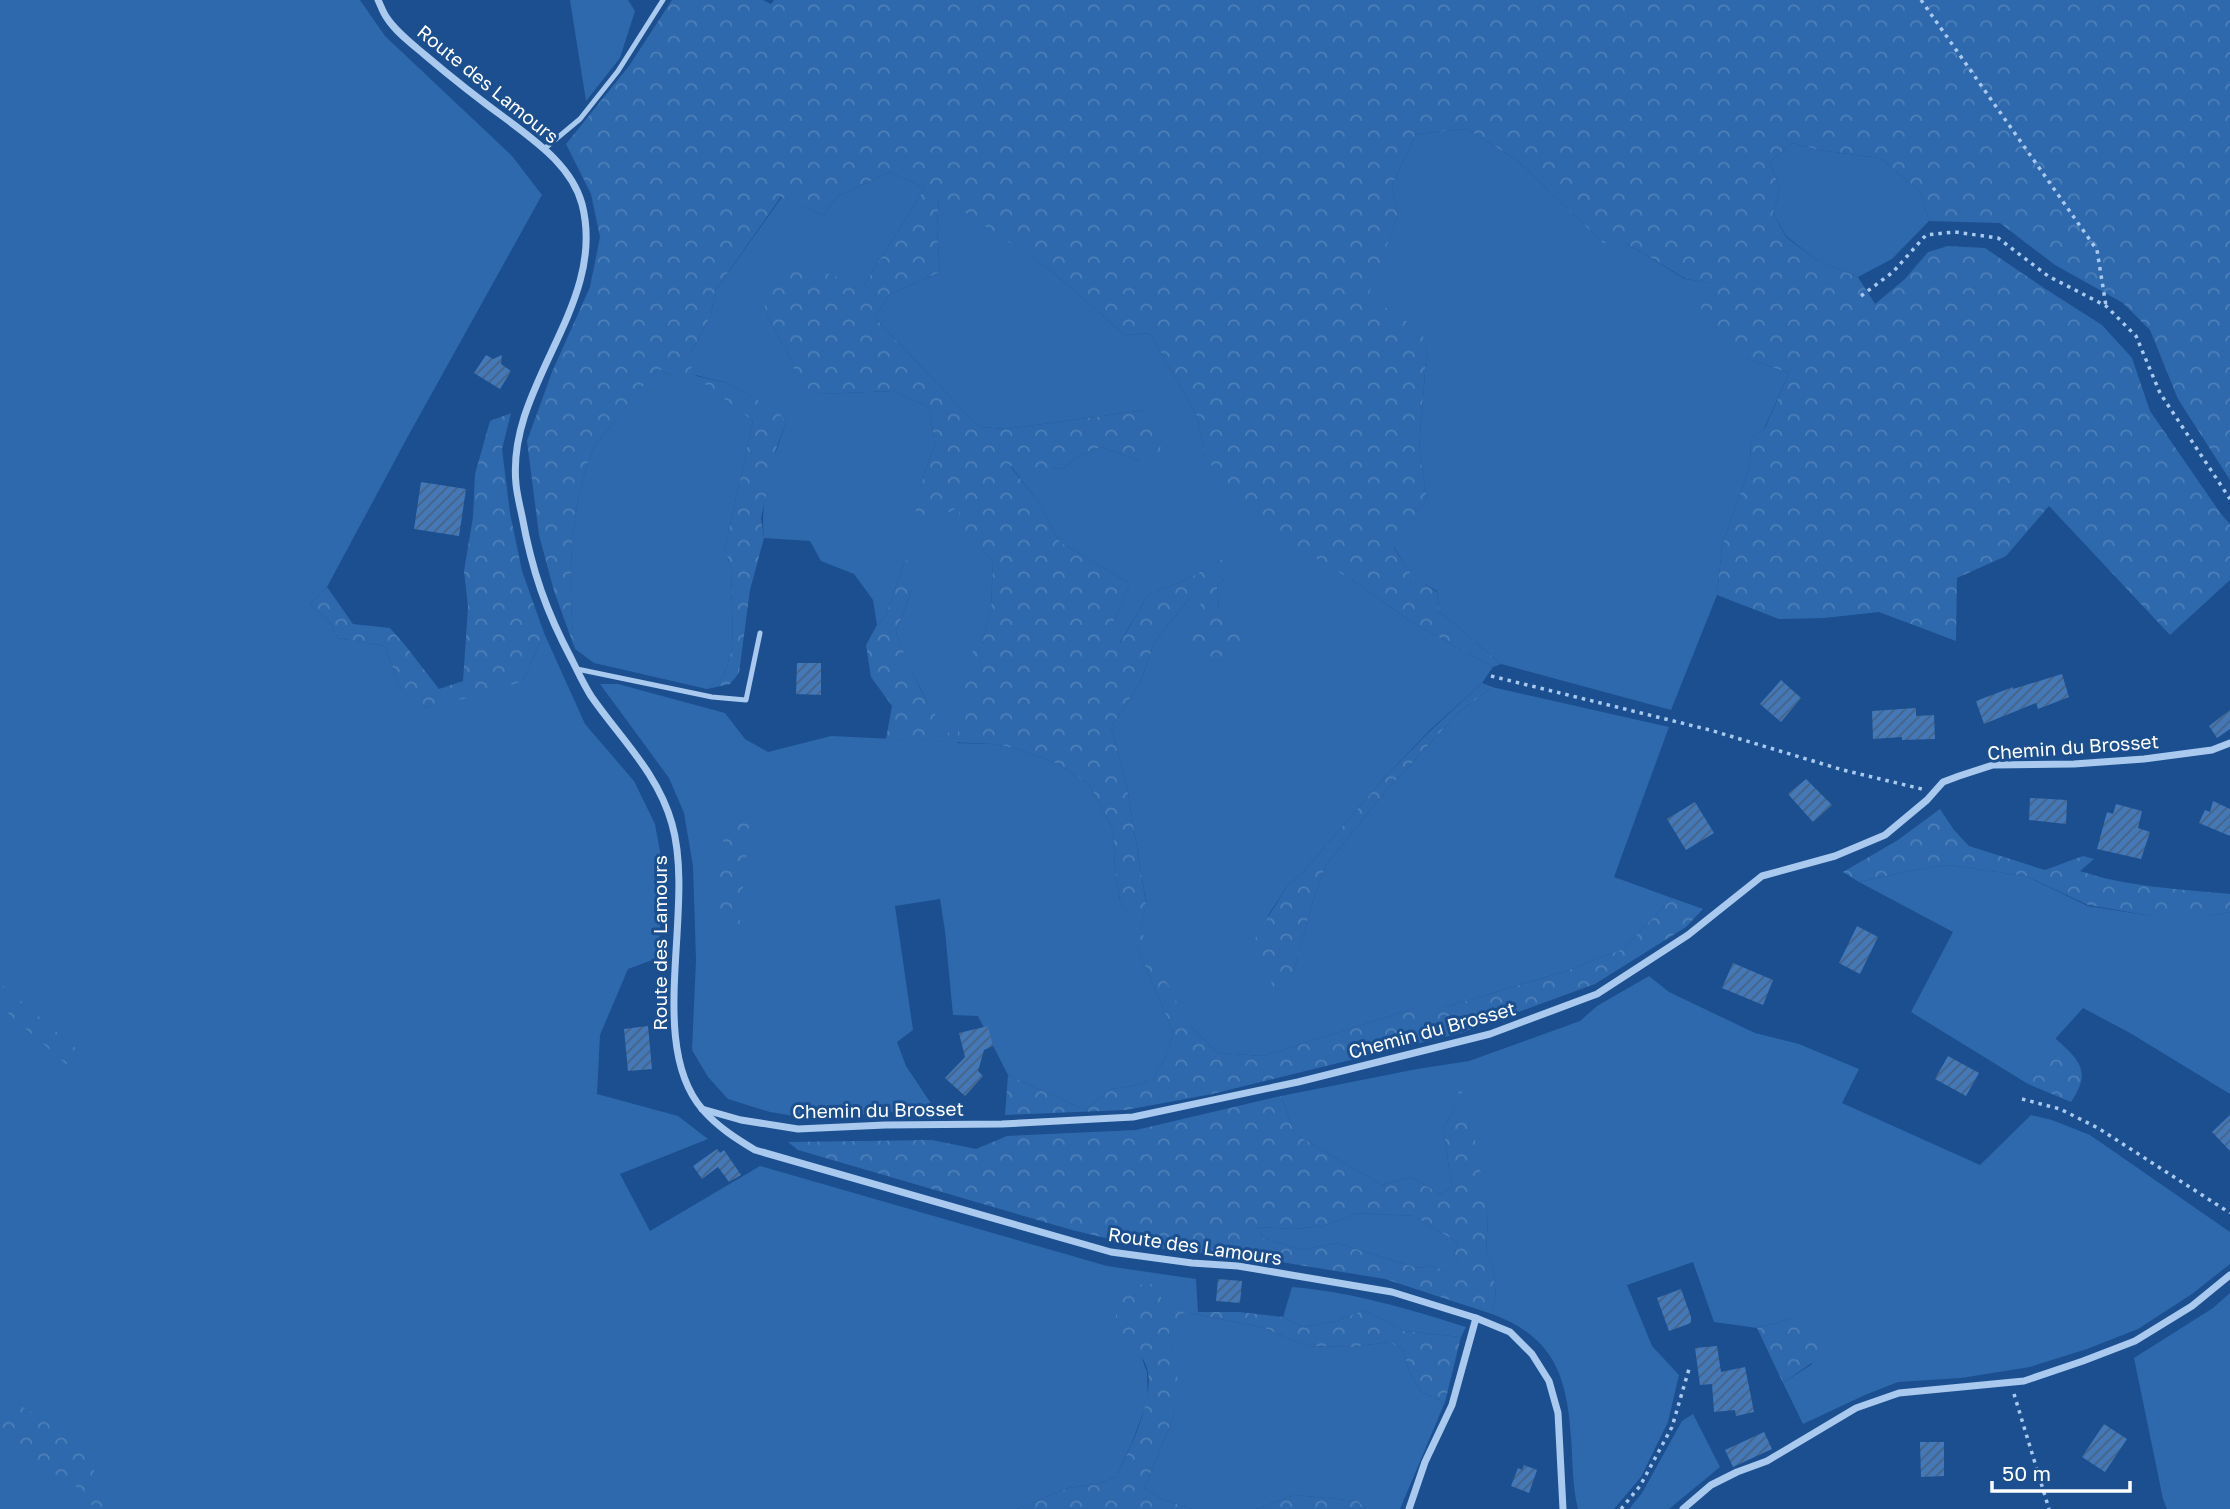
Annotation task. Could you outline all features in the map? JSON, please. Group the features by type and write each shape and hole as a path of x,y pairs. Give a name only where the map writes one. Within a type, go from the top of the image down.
{"street":[{"name":"Route des Lamours","path":"378,0 387,18 408,41 544,149 566,172 580,199 587,227 586,261 578,290 531,398 517,445 516,483 527,545 539,590 590,695 654,779 671,822 681,880 674,1030 685,1084 701,1108 726,1133 755,1150 1111,1252 1192,1264 1238,1266 1392,1292 1476,1318 1510,1332 1532,1354 1549,1381 1558,1413 1563,1509"},
{"name":"Chemin du Brosset","path":"701,1108 741,1120 798,1129 1002,1124 1133,1117 1298,1082 1490,1034 1597,994 1688,935 1762,876 1835,856 1885,835 1943,782 1993,765 2144,760 2212,750 2230,743"},
{"path":"1683,1509 1711,1485 1767,1461 1856,1408 1899,1393 2024,1381 2048,1373 2135,1341 2192,1306 2230,1275"},
{"path":"1409,1509 1425,1462 1452,1405 1476,1318"}],"lane":[{"path":"544,149 580,119 618,71 663,0"},
{"path":"577,669 712,697 746,701 760,633"}],"path":[{"path":"1921,0 2097,250 2106,306"},
{"path":"1861,296 1893,272 1926,235 1955,232 1998,238 2048,276 2106,306 2136,337 2160,393 2230,499"},
{"path":"1491,676 1710,730 1843,770 1934,792"},
{"path":"2022,1099 2060,1109 2098,1128 2230,1213"},
{"path":"1621,1509 1640,1486 1672,1427 1689,1369"},
{"path":"2010,1382 2049,1509"}],"green space":[{"path":"0,0 360,0 385,36 512,156 542,195 327,587 310,604 329,621 338,638 385,646 399,686 423,708 523,681 544,633 585,724 634,781 655,824 664,873 658,958 628,969 600,1035 597,1094 678,1116 708,1139 620,1174 650,1231 760,1166 1107,1266 1196,1279 1198,1312 1189,1313 1262,1327 1307,1346 1353,1347 1388,1342 1403,1349 1409,1371 1421,1392 1445,1402 1400,1509 1366,1509 1358,1501 1295,1495 1256,1509 1192,1509 1162,1499 1144,1489 1173,1418 1177,1381 1169,1332 1141,1356 1147,1372 1148,1400 1116,1477 1097,1484 1068,1488 1017,1509 0,1509"},
{"path":"570,0 628,0 635,11 620,58 586,101"},
{"path":"672,0 763,0 771,4 774,0 2230,0 2230,480 2178,399 2150,330 2123,303 2055,265 2000,223 1929,221 1920,191 1880,158 1819,150 1792,143 1770,162 1780,190 1773,213 1786,237 1815,259 1858,277 1875,304 1905,279 1928,252 1948,246 1985,248 2102,325 2132,358 2150,411 2230,524 2230,580 2170,635 2049,506 2006,556 1957,578 1956,641 1879,612 1824,618 1779,619 1717,595 1722,546 1751,463 1750,438 1765,428 1789,373 1747,359 1705,320 1700,305 1711,283 1686,279 1626,243 1603,243 1518,161 1467,129 1416,134 1392,185 1398,215 1368,296 1421,331 1427,347 1419,449 1427,499 1394,548 1412,576 1437,592 1439,611 1501,664 1493,667 1413,623 1352,580 1272,531 1217,586 1219,609 1239,626 1242,646 1216,670 1191,652 1185,631 1204,598 1189,599 1155,641 1140,683 1111,727 1127,787 1146,903 1141,931 1120,901 1113,830 1089,784 1058,764 1015,748 992,744 886,739 892,706 871,677 866,645 886,615 904,563 914,553 912,590 896,632 929,704 957,742 966,657 982,644 991,609 993,561 959,531 959,507 911,532 924,474 935,445 929,407 893,391 817,394 803,390 794,375 793,363 766,313 762,286 803,264 863,287 925,188 890,172 838,196 823,215 781,197 715,291 711,315 690,354 692,375 674,376 658,369 594,448 579,494 572,547 571,601 575,649 554,591 539,535 527,441 552,372 590,287 600,237 591,194 566,144 629,66","holes":["939,195 1049,269 1125,335 1150,333 1197,416 1205,454 1238,510 1271,531 1188,579 1148,595 1120,643 1113,623 1130,584 1060,542 1037,500 1010,466 1063,469 1081,454 1102,447 1140,461 1160,455 1161,429 1146,410 1006,429 979,427 875,318 889,295 940,272 937,231"]},
{"path":"1467,129 1518,161 1603,243 1626,243 1685,279 1712,283 1747,359 1789,373 1764,429 1750,438 1751,463 1722,546 1717,595 1671,710 1501,664 1439,611 1437,591 1412,577 1394,547 1427,499 1419,449 1427,347 1367,296 1398,215 1392,185 1416,134"},
{"path":"1792,143 1819,150 1880,158 1920,191 1929,221 1892,259 1858,277 1815,259 1786,236 1773,213 1780,190 1770,162"},
{"path":"890,172 925,188 863,287 766,313 793,363 794,375 817,394 893,391 929,407 935,445 924,474 912,531 959,506 960,531 993,561 991,609 957,743 1015,748 1058,764 1089,784 1113,830 1120,901 1141,930 1146,902 1127,787 1111,727 1140,683 1155,641 1189,599 1204,597 1239,626 1219,609 1217,586 1269,533 1188,579 1148,595 1119,644 1113,623 1130,584 1060,542 1037,500 1010,465 1063,469 1081,454 1102,447 1140,461 1146,410 1006,429 979,427 875,318 889,295 940,272 937,231 939,194 1049,269 1125,335 1150,333 1197,416 1205,454 1352,580 1413,623 1493,667 1482,683 1430,730 1386,776 1304,871 1287,886 1268,916 1293,974 1326,865 1385,792 1458,713 1492,687 1669,727 1614,877 1672,898 1623,949 1566,971 1443,1008 1415,1008 1264,1056 1218,1053 1192,1028 1136,944 1173,1032 1169,1050 1154,1078 1133,1086 1111,1089 1085,1110 1008,1075 978,1016 953,1015 940,899 895,906 913,1030 897,1042 906,1066 934,1108 811,1119 770,1112 728,1099 708,1077 692,1050 696,960 693,866 684,813 669,778 600,684 618,684 725,713 745,739 768,752 831,736 956,742 936,719 908,664 896,632 912,590 904,563 886,615 877,625 873,600 854,574 821,561 810,541 764,538 765,495 786,423 778,412 727,383 695,375 753,421 725,548 731,570 733,646 724,676 707,689 594,663 575,649 571,574 579,494 597,443 658,369 674,376 690,354 711,315 715,291 782,197 823,215 838,196"},
{"path":"693,375 727,383 779,412 786,423 777,446 761,518 764,538 750,590 739,673 730,684 707,689 724,676 733,646 731,570 725,548 753,421"},
{"path":"511,413 502,449 510,513 522,571 544,633 523,681 489,693 422,708 399,686 385,646 338,638 329,621 310,604 327,587 353,624 390,628 439,689 463,681 468,607 464,571 473,517 475,474 490,421"},
{"path":"1482,683 1492,687 1458,713 1385,792 1326,865 1293,974 1273,987 1255,939 1287,886 1304,871 1386,776"},
{"path":"751,807 738,938 720,918 718,865 725,834"},
{"path":"1940,809 1969,846 2045,870 2083,856 2094,859 2080,871 2117,881 2230,894 2230,912 2208,916 2152,916 2088,905 2026,876 1948,865 1859,882 1843,872 1898,840"},
{"path":"1948,865 2026,876 2088,906 2152,916 2208,916 2230,912 2230,1094 2130,1033 2083,1008 2056,1038 2028,1084 1911,1012 1953,932 1859,882"},
{"path":"1672,898 1703,909 1686,927 1595,984 1461,1033 1212,1094 1126,1110 1005,1115 1008,1075 1085,1110 1111,1089 1133,1086 1154,1078 1169,1050 1173,1032 1136,944 1141,931 1192,1028 1218,1053 1264,1056 1415,1008 1443,1008 1566,971 1623,949"},
{"path":"1649,976 1669,992 1755,1033 1799,1044 1859,1069 1842,1103 1980,1165 2031,1115 2090,1135 2230,1232 2230,1264 2192,1294 2138,1329 2087,1349 2030,1367 1961,1378 1898,1382 1803,1424 1783,1383 1812,1364 1794,1318 1757,1328 1714,1322 1693,1262 1627,1285 1652,1346 1679,1375 1668,1422 1641,1477 1614,1509 1578,1509 1569,1416 1561,1378 1553,1361 1530,1334 1492,1314 1496,1295 1493,1267 1486,1255 1488,1214 1460,1088 1454,1110 1443,1128 1452,1188 1440,1194 1411,1177 1382,1185 1295,1134 1281,1096 1469,1061 1580,1021 1597,1006"},
{"path":"0,983 87,1058 74,1071 0,1006"},
{"path":"2055,1038 2077,1060 2082,1074 2071,1102 2028,1084"},
{"path":"1460,1086 1472,1123 1488,1214 1486,1255 1493,1267 1496,1296 1492,1314 1385,1279 1237,1255 1176,1251 1072,1230 798,1150 788,1142 932,1140 976,1149 1007,1136 1136,1130 1281,1096 1295,1134 1382,1185 1411,1177 1440,1194 1452,1188 1443,1128 1454,1110","holes":["1357,1213 1414,1216 1458,1243 1454,1253 1466,1279 1433,1266 1418,1268 1336,1243 1301,1250 1263,1238 1257,1227 1294,1229 1324,1226"]},
{"path":"1357,1213 1414,1216 1458,1243 1454,1253 1467,1280 1433,1266 1418,1268 1336,1243 1301,1250 1263,1238 1257,1227 1294,1229 1324,1226"},
{"path":"1156,1284 1163,1303 1184,1312 1169,1332 1178,1381 1173,1418 1144,1489 1162,1499 1192,1509 1017,1509 1068,1488 1097,1484 1116,1477 1136,1433 1149,1381 1146,1366 1139,1355 1116,1341 1116,1308 1134,1285"},
{"path":"1292,1287 1358,1297 1466,1327 1461,1337 1403,1331 1364,1310 1337,1321 1303,1327 1283,1317"},
{"path":"2230,1293 2230,1509 2167,1509 2134,1358 2213,1308"},
{"path":"1364,1310 1403,1331 1461,1337 1445,1402 1421,1392 1409,1371 1403,1349 1388,1342 1353,1347 1307,1346 1262,1327 1184,1312 1239,1312 1283,1317 1303,1327 1337,1321"},
{"path":"1794,1318 1820,1333 1830,1350 1783,1383 1757,1328"},
{"path":"0,1395 69,1432 119,1509 95,1509 70,1480 20,1461 0,1439"},
{"path":"1693,1414 1720,1467 1669,1509 1629,1509 1642,1493 1682,1421"},
{"path":"1295,1495 1358,1501 1366,1509 1256,1509"}],"building":[{"path":"486,355 493,359 502,355 501,364 511,371 500,389 474,373"},
{"path":"421,482 466,489 459,536 414,529"},
{"path":"797,663 821,663 821,695 796,694"},
{"path":"2062,674 2069,697 2038,709 2036,703 1984,724 1976,701 2013,687"},
{"path":"1781,680 1801,698 1781,722 1760,704"},
{"path":"1916,708 1916,716 1934,715 1935,739 1873,739 1872,711"},
{"path":"2230,710 2230,729 2217,738 2209,726"},
{"path":"1806,779 1832,805 1813,822 1788,794"},
{"path":"2030,798 2067,800 2066,824 2029,820"},
{"path":"2213,801 2230,809 2230,836 2199,823 2205,810 2210,812"},
{"path":"1695,802 1714,833 1686,850 1667,819"},
{"path":"2116,804 2142,811 2138,828 2150,832 2141,859 2097,849 2107,812 2113,814"},
{"path":"1857,926 1878,937 1860,974 1839,963"},
{"path":"1733,963 1773,980 1763,1005 1722,988"},
{"path":"648,1026 652,1069 628,1071 624,1029"},
{"path":"988,1026 993,1046 984,1050 978,1071 983,1076 965,1096 945,1078 965,1057 959,1033"},
{"path":"1948,1056 1979,1073 1966,1096 1935,1079"},
{"path":"2230,1115 2230,1151 2212,1132"},
{"path":"717,1149 720,1153 724,1150 741,1175 729,1182 718,1167 702,1179 693,1166"},
{"path":"1218,1279 1242,1281 1240,1303 1216,1301"},
{"path":"1681,1289 1691,1323 1669,1331 1657,1298"},
{"path":"1717,1346 1721,1372 1745,1367 1754,1412 1736,1416 1735,1410 1714,1412 1712,1384 1700,1385 1695,1348"},
{"path":"2104,1424 2127,1439 2105,1472 2082,1457"},
{"path":"1764,1432 1772,1449 1733,1467 1725,1450"},
{"path":"1920,1442 1944,1442 1944,1476 1921,1477"},
{"path":"1524,1465 1537,1470 1529,1493 1511,1486 1518,1468 1522,1470"}]}
